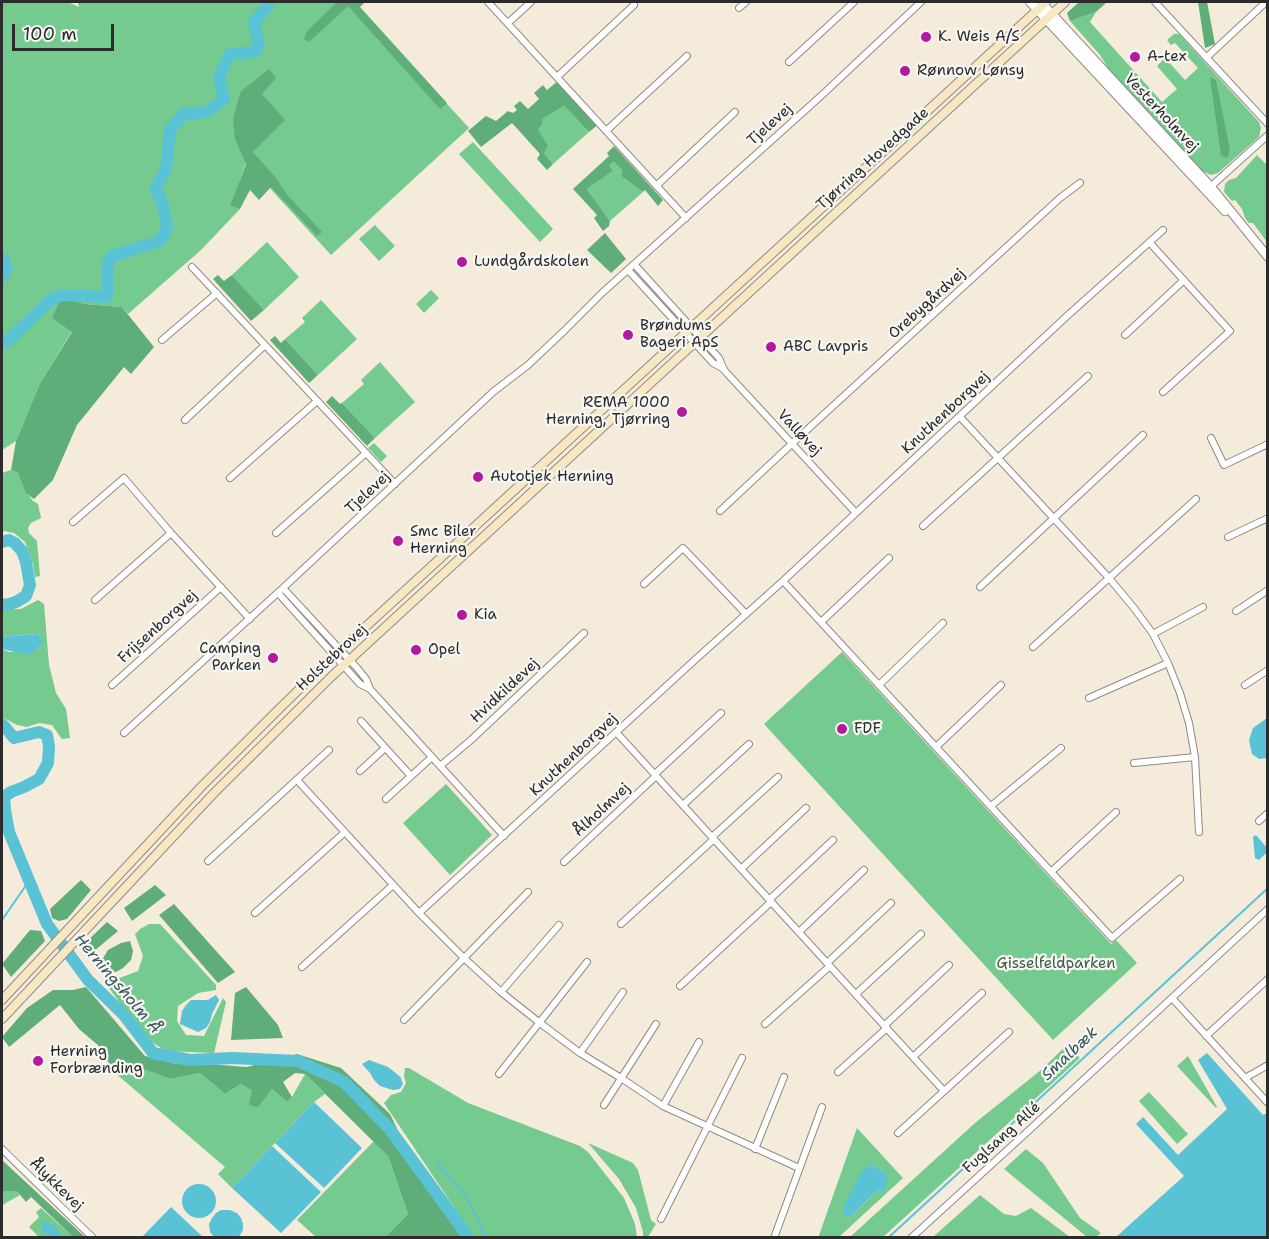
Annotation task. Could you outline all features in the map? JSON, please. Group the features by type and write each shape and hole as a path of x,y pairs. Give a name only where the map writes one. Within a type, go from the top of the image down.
{"main road":[{"name":"Tjørring Hovedgade","path":"697,339 1065,2"},
{"name":"Tjørring Hovedgade","path":"689,330 1042,4"},
{"name":"Holstebrovej","path":"2,1000 202,786 277,711 689,330"},
{"name":"Holstebrovej","path":"2,1019 214,793 346,662 697,339"}],"street":[{"path":"488,2 686,218"},
{"path":"508,23 531,2"},
{"path":"739,8 746,2"},
{"path":"789,62 854,2"},
{"name":"Tjelevej","path":"124,733 921,2"},
{"name":"Vesterholmvej","path":"1030,2 1042,4 1049,16 1209,189 1268,257"},
{"path":"1155,2 1268,124"},
{"path":"1207,57 1266,2"},
{"path":"557,77 634,5"},
{"path":"606,131 687,56"},
{"path":"656,186 735,112"},
{"path":"1209,189 1268,135"},
{"name":"Orebygårdvej","path":"720,511 1060,198 1080,183"},
{"name":"Knuthenborgvej","path":"419,914 1163,230"},
{"path":"1150,243 1230,331 1163,392"},
{"path":"634,264 697,339"},
{"path":"192,267 395,484"},
{"path":"628,270 689,330"},
{"path":"1125,335 1184,280"},
{"path":"162,340 217,293"},
{"name":"Valløvej","path":"697,339 713,363 724,370 855,513"},
{"path":"185,420 265,345"},
{"path":"923,526 1088,376"},
{"path":"230,478 317,401"},
{"path":"960,417 1109,578 1153,634 1168,663 1186,713 1195,757 1199,832"},
{"path":"980,587 1143,435"},
{"path":"1211,438 1224,465 1268,444"},
{"path":"276,533 366,453"},
{"path":"73,522 124,478 250,619"},
{"path":"1033,647 1196,500"},
{"path":"1228,537 1268,518"},
{"path":"95,600 171,533"},
{"path":"644,584 683,548 746,614"},
{"path":"820,621 889,558"},
{"path":"783,581 1112,938 1180,879"},
{"name":"Frijsenborgvej","path":"112,685 221,587"},
{"path":"1236,611 1268,590"},
{"path":"280,591 346,662 360,684 370,689 504,836"},
{"path":"1153,634 1203,606"},
{"path":"879,685 944,623"},
{"name":"Hvidkildevej","path":"440,766 471,740 584,633"},
{"path":"1089,699 1168,663"},
{"path":"1245,685 1268,670"},
{"path":"936,747 1001,685"},
{"name":"Ålholmvej","path":"564,862 721,713"},
{"path":"361,721 411,776"},
{"path":"616,732 944,1091"},
{"path":"683,805 749,744"},
{"path":"360,771 385,748"},
{"path":"991,806 1060,748"},
{"path":"208,861 329,750"},
{"path":"386,799 432,757"},
{"path":"1134,763 1195,757"},
{"path":"621,924 778,777"},
{"path":"297,780 419,914 501,992 540,1023 580,1053 663,1106 799,1168"},
{"path":"741,869 806,808"},
{"path":"1051,872 1116,812"},
{"path":"1259,821 1268,813"},
{"path":"255,914 345,832"},
{"path":"680,986 833,840"},
{"path":"799,932 864,870"},
{"path":"302,967 393,885"},
{"path":"404,1020 528,892"},
{"path":"765,1024 891,903"},
{"name":"Fuglsang Allé","path":"911,1238 1268,909"},
{"path":"501,992 559,925"},
{"path":"856,994 921,934"},
{"path":"499,1074 587,962"},
{"path":"838,1072 949,965"},
{"path":"1206,1036 1268,979"},
{"path":"580,1053 623,992"},
{"path":"913,1057 982,993"},
{"path":"1172,998 1267,1102"},
{"path":"604,1105 656,1024"},
{"path":"898,1133 1009,1032"},
{"path":"663,1106 699,1042"},
{"path":"661,1219 742,1058"},
{"path":"1245,1078 1268,1065"},
{"path":"755,1149 784,1077"},
{"path":"774,1238 822,1107"},
{"name":"Ålykkevej","path":"2,1149 93,1238"}],"green space":[{"path":"2,2 68,2 79,7 78,2 354,2 469,128 331,255 246,162 231,206 240,209 201,250 128,314 122,307 85,304 61,299 72,331 40,383 16,441 2,450"},
{"path":"337,2 365,2 360,7 447,103 440,109 348,6 309,42 304,39 307,31"},
{"path":"1079,2 1107,2 1096,12 1070,21 1067,13"},
{"path":"1198,2 1207,2 1215,44 1205,48"},
{"path":"1096,12 1090,22 1162,102 1177,89 1157,66 1165,58 1185,80 1198,68 1175,43 1171,45 1167,40 1174,34 1179,34 1259,122 1261,128 1259,137 1218,173 1211,175 1200,170 1110,71 1100,55 1070,21"},
{"path":"269,69 276,78 262,94 285,120 253,152 276,178 288,196 322,232 317,236 271,187 259,200 250,190 240,209 230,206 246,164 235,139 233,119 238,101 241,91"},
{"path":"1210,77 1216,80 1230,150 1227,158 1221,156"},
{"path":"559,80 599,124 589,132 564,106 542,119 543,124 538,130 548,146 544,153 553,164 547,170 537,159 540,154 512,123 481,147 468,131 486,116 496,121 508,111 513,113 517,110 514,106 520,101 528,109 539,99 534,93 543,85 547,90"},
{"path":"564,106 589,132 553,164 544,153 538,130 543,124 541,119"},
{"path":"473,142 553,229 540,242 459,154"},
{"path":"614,146 663,200 658,206 645,190 643,192 621,176 622,170 614,162 609,165 613,171 587,189 610,221 609,226 603,231 594,218 597,215 573,189 609,156 607,153"},
{"path":"1257,155 1267,165 1267,242 1253,223 1249,223 1245,218 1235,200 1232,201 1224,192 1225,184 1236,178"},
{"path":"614,162 622,170 621,176 643,192 610,221 587,189 613,171 609,165"},
{"path":"375,225 395,246 379,261 359,239"},
{"path":"605,233 626,259 611,273 587,250"},
{"path":"267,242 299,277 264,310 232,275"},
{"path":"218,275 224,281 232,275 264,310 251,321 213,279"},
{"path":"431,290 439,298 424,313 416,304"},
{"path":"61,298 85,304 122,307 154,347 131,374 124,367 77,425 53,480 34,499 26,493 18,473 11,470 16,441 40,383 72,332 52,318"},
{"path":"321,300 357,339 318,375 285,339 305,322 302,318"},
{"path":"275,336 281,343 285,339 318,375 309,383 270,340"},
{"path":"380,362 415,402 375,438 342,403 364,384 361,380"},
{"path":"332,396 340,404 342,403 375,438 367,446 326,402"},
{"path":"374,443 387,456 381,462 368,448"},
{"path":"11,470 18,473 27,493 38,504 41,518 31,523 28,528 29,533 37,541 40,576 35,577 25,542 14,533 4,531 2,533 2,473"},
{"path":"38,600 44,604 49,665 56,693 66,709 70,738 62,739 52,725 39,723 27,727 17,725 2,717 2,649 9,652 36,650 42,644 42,639 37,634 2,637 2,609 21,609"},
{"name":"Gisselfeldparken","path":"842,652 1111,944 1116,940 1137,963 1053,1040 764,724"},
{"path":"446,784 492,835 450,875 403,823"},
{"path":"81,880 91,890 67,919 59,921 52,918 50,909"},
{"path":"155,885 166,895 132,921 124,908"},
{"path":"174,904 235,972 218,983 159,915"},
{"path":"107,922 118,931 94,951 86,942"},
{"path":"149,924 160,924 216,985 216,990 198,993 178,1006 177,1021 186,1035 204,1036 223,998 226,1002 214,1053 166,1051 145,1038 107,985 138,971 143,956 135,934"},
{"path":"30,930 41,931 45,941 11,977 2,964"},
{"path":"130,941 133,951 131,960 116,972 105,968 102,960 108,950"},
{"path":"86,987 145,1056 177,1064 247,1067 297,1054 341,1068 390,1114 425,1187 462,1237 385,1237 408,1214 388,1156 305,1074 295,1073 283,1082 292,1097 287,1102 272,1089 258,1107 249,1105 252,1091 241,1084 225,1094 200,1073 170,1079 124,1062 114,1072 99,1046 79,1029 60,1005 9,1047 2,1037 27,1008 53,990 73,990"},
{"path":"246,987 278,1025 283,1038 231,1040 235,993"},
{"path":"1067,1045 1080,1058 883,1237 850,1237 975,1123 1041,1070"},
{"path":"1188,1056 1217,1107 1216,1108 1177,1066"},
{"path":"124,1062 170,1079 200,1073 225,1094 241,1084 252,1091 272,1089 287,1102 305,1074 325,1094 314,1102 232,1188 218,1174 225,1167 114,1072"},
{"path":"405,1068 409,1068 468,1103 580,1146 588,1152 624,1198 635,1224 637,1237 474,1237 384,1103 391,1095 401,1092 406,1083"},
{"path":"1149,1092 1188,1134 1177,1144 1139,1101"},
{"path":"857,1128 903,1178 839,1237 818,1238","holes":["869,1165 883,1171 883,1192 880,1190 873,1194 851,1216"]},
{"path":"374,1141 388,1156 408,1214 385,1237 316,1237 297,1220"},
{"path":"588,1143 633,1163 638,1170 651,1220 656,1224 648,1237 643,1237 636,1208 619,1179"},
{"path":"1026,1149 1043,1163 1080,1218 1101,1233 1096,1237 1087,1237 1004,1169"},
{"path":"2,1160 85,1237 73,1237 31,1197 26,1202 17,1191 2,1191"},
{"path":"17,1190 20,1195 2,1207 2,1191"},
{"path":"980,1195 1004,1214 1016,1216 1031,1208 1070,1237 933,1237"},
{"path":"41,1208 73,1237 39,1237 29,1227 39,1217 36,1212"}],"water":[{"path":"37,634 42,639 42,644 28,655 2,649 2,637"},
{"path":"1267,718 1267,758 1259,759 1252,754 1249,740 1253,728"},
{"path":"1256,835 1267,848 1267,852 1259,860 1255,858 1253,837"},
{"path":"216,995 219,1000 206,1028 198,1032 180,1024 182,1011 191,1000 208,1000"},
{"path":"1207,1053 1263,1115 1267,1113 1267,1237 1116,1237 1184,1176 1136,1124 1143,1117 1178,1155 1227,1109 1198,1060"},
{"path":"369,1060 388,1067 397,1074 403,1084 400,1089 393,1090 380,1086 362,1064"},
{"path":"314,1102 362,1148 324,1188 275,1143"},
{"path":"272,1146 321,1192 281,1233 232,1188"},
{"path":"869,1165 883,1171 888,1177 884,1193 880,1190 851,1216 844,1215 843,1208 862,1171"},
{"path":"199,1184 211,1189 216,1201 211,1213 199,1218 187,1213 182,1201 187,1189"},
{"path":"171,1207 203,1237 142,1237"},
{"path":"221,1210 230,1210 241,1218 243,1230 239,1237 214,1237 210,1232 209,1224 212,1218"},
{"path":"46,1221 52,1224 63,1237 50,1237 41,1228"}],"waterway":[{"name":"Herningsholm Å","path":"2,344 49,301 62,295 107,297 107,265 112,256 160,241 167,229 164,209 156,188 166,169 170,130 184,114 207,112 224,99 219,76 230,54 254,52 259,44 254,23 270,2"},
{"name":"Herningsholm Å","path":"2,258 7,269 2,276"},
{"name":"Herningsholm Å","path":"2,542 9,540 22,551 30,585 26,596 16,602 2,604"},
{"name":"Herningsholm Å","path":"2,724 14,738 39,732 47,735 48,763 39,779 4,797 9,832 47,924 88,980 124,1015 153,1053 190,1060 232,1058 298,1061 344,1082 389,1128 469,1238"},
{"path":"2,920 29,881"},
{"name":"Smalbæk","path":"888,1238 1268,888"},
{"path":"436,1161 465,1195 488,1238"}],"place":[{"name":"K. Weis A/S","path":"926,37"},
{"name":"A-tex","path":"1135,57"},
{"name":"Rønnow Lønsy","path":"905,71"},
{"name":"Lundgårdskolen","path":"462,262"},
{"name":"Brøndums Bageri ApS","path":"628,335"},
{"name":"ABC Lavpris","path":"771,347"},
{"name":"REMA 1000 Herning, Tjørring","path":"682,412"},
{"name":"Autotjek Herning","path":"478,477"},
{"name":"Smc Biler Herning","path":"398,541"},
{"name":"Kia","path":"462,615"},
{"name":"Opel","path":"416,650"},
{"name":"Camping Parken","path":"273,658"},
{"name":"FDF","path":"842,729"},
{"name":"Herning Forbrænding","path":"38,1061"}]}
